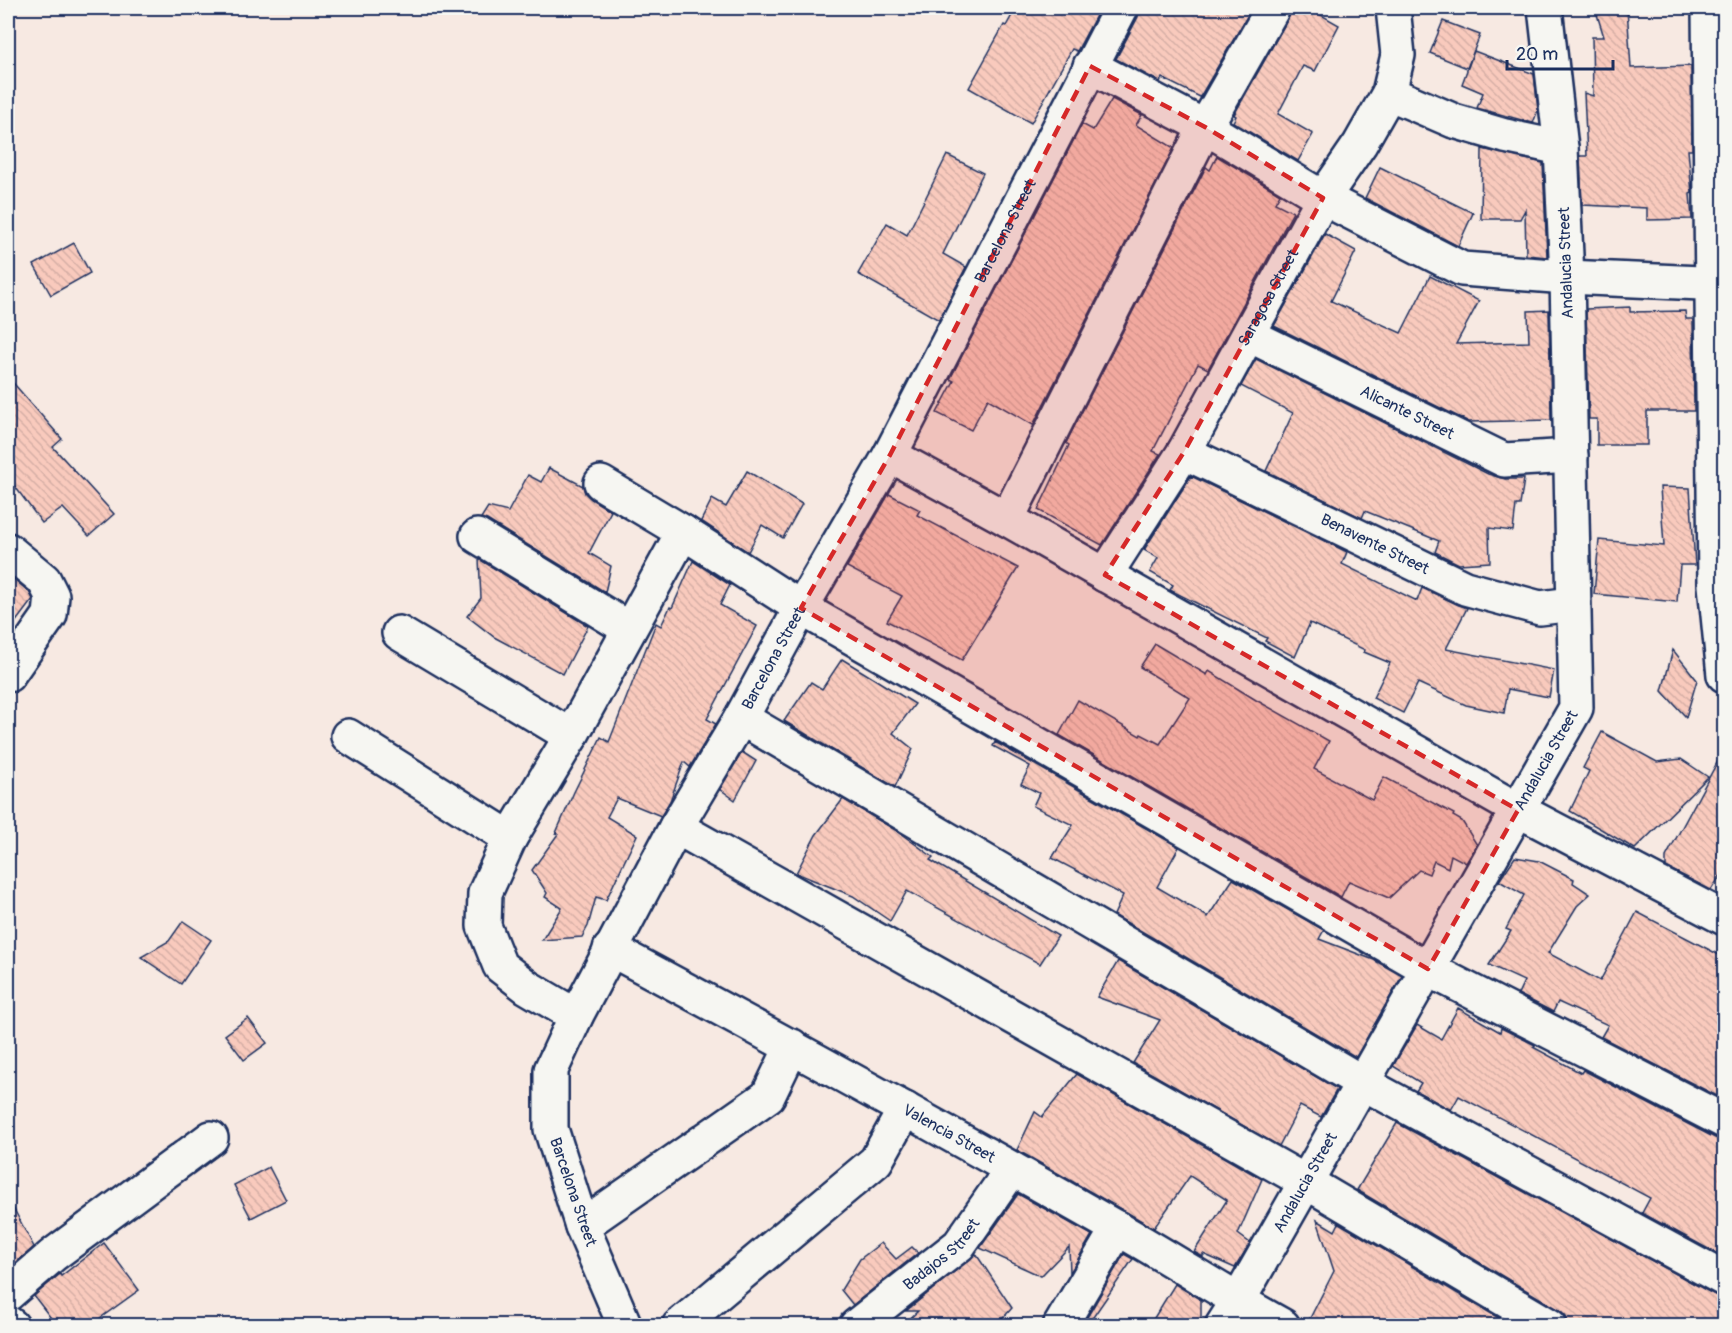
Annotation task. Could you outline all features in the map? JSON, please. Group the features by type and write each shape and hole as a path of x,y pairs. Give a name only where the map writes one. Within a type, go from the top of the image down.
{"street":[{"name":"Barcelona Street","path":"625,1326 582,1226 551,1129 551,1070 610,949 676,826 741,718 801,608 890,455 1121,8"},
{"path":"1007,519 1205,127 1273,8"},
{"name":"Saragosa Street","path":"1105,575 1184,452 1323,198 1360,144 1389,93 1398,55 1393,8"},
{"name":"Andalucia Street","path":"1230,1313 1576,708 1567,277 1561,148 1545,8"},
{"path":"1709,8 1718,284 1719,474 1715,585 1725,675"},
{"path":"1090,66 1205,127 1323,198 1462,269 1567,277 1718,284"},
{"path":"1389,93 1455,121 1561,148"},
{"name":"Alicante Street","path":"1249,335 1504,460 1571,456"},
{"name":"Benavente Street","path":"1184,452 1465,588 1540,608 1573,604"},
{"path":"890,455 1007,519 1518,810 1725,918"},
{"path":"601,483 683,532 801,608 1428,969 1725,1121"},
{"path":"576,1016 527,987 500,966 484,926 485,893 510,838 571,736 683,532"},
{"path":"477,536 629,629"},
{"path":"8,550 44,580 52,596 50,615 8,675"},
{"path":"399,633 571,736"},
{"path":"741,718 1363,1083 1725,1279"},
{"path":"348,736 510,838"},
{"path":"676,826 1306,1182 1550,1326"},
{"name":"Valencia Street","path":"610,949 792,1046 1118,1228 1230,1313 1283,1326"},
{"path":"582,1226 768,1096 792,1046"},
{"path":"679,1326 876,1161 905,1109"},
{"path":"8,1294 53,1255 211,1138"},
{"name":"Badajos Street","path":"856,1326 959,1245 1012,1169"},
{"path":"1060,1326 1118,1228"},
{"path":"8,1323 12,1326"}],"highlighted area":[{"path":"1090,66 1205,127 1323,198 1184,452 1105,575 1518,810 1428,969 801,608 890,455"}],"building":[{"path":"1016,8 1100,8 1077,51 1072,49 1031,123 969,88"},
{"path":"1140,8 1252,8 1200,97 1162,78 1160,82 1116,59 1138,17"},
{"path":"1309,8 1339,25 1315,71 1303,66 1278,114 1313,134 1298,161 1233,122 1236,116 1234,115 1292,9"},
{"path":"1595,8 1627,8 1631,68 1691,66 1692,150 1688,150 1692,219 1647,220 1647,208 1582,205 1580,156 1587,156 1584,93 1593,96 1592,37 1604,37"},
{"path":"1443,21 1480,35 1467,68 1430,53"},
{"path":"1474,51 1534,74 1538,110 1533,123 1477,108 1483,93 1462,84"},
{"path":"1112,99 1142,115 1136,125 1174,148 1033,425 988,399 971,430 937,413 954,381 950,379 1082,124 1093,130"},
{"path":"1482,149 1543,163 1547,257 1526,255 1525,210 1520,219 1481,219"},
{"path":"947,155 983,173 943,254 966,267 939,320 858,274 887,223 907,235"},
{"path":"1217,156 1280,194 1275,203 1293,212 1208,369 1198,364 1153,451 1160,454 1102,545 1038,510 1069,445 1066,443 1206,167 1210,170"},
{"path":"1380,167 1473,213 1458,246 1365,198"},
{"path":"1325,234 1356,251 1331,301 1401,333 1430,276 1479,301 1456,344 1529,342 1528,311 1549,310 1551,420 1469,422 1274,326"},
{"path":"74,243 90,273 51,295 34,265"},
{"path":"1630,307 1630,312 1685,311 1686,319 1693,319 1694,411 1647,411 1647,445 1597,445 1597,419 1589,419 1586,309"},
{"path":"1256,359 1488,474 1505,479 1524,479 1520,505 1516,505 1513,531 1489,528 1490,562 1459,564 1435,552 1439,541 1365,511 1362,518 1266,471 1293,413 1241,386"},
{"path":"8,377 62,439 53,447 114,514 89,536 63,508 42,523 8,477"},
{"path":"549,468 583,486 585,493 591,499 611,511 589,553 611,566 605,592 481,518 488,507 508,512 528,475 541,482"},
{"path":"747,471 802,504 783,538 762,525 748,552 701,521 712,499 726,507"},
{"path":"1191,476 1347,552 1342,564 1417,601 1422,588 1467,608 1446,649 1554,670 1549,697 1508,689 1504,713 1466,705 1418,683 1403,713 1373,698 1390,663 1310,623 1295,657 1265,641 1267,638 1170,590 1173,585 1150,572 1158,558 1144,550"},
{"path":"1660,487 1690,488 1695,565 1680,565 1677,602 1594,594 1599,540 1664,546"},
{"path":"889,494 920,510 917,515 1018,568 962,660 887,621 902,596 847,567"},
{"path":"479,559 588,626 563,674 494,637 467,616 481,598"},
{"path":"693,561 730,585 720,605 757,626 707,719 716,724 690,767 684,762 670,801 661,816 617,798 607,817 637,835 606,900 596,897 588,926 582,937 542,940 562,908 545,897 547,893 532,870 558,834 556,833 574,792 601,737 609,742 656,623 661,626 670,607 672,608"},
{"path":"8,574 29,592 33,599 8,632"},
{"path":"1155,644 1207,675 1209,671 1329,741 1314,769 1372,800 1384,777 1454,814 1453,816 1462,821 1477,845 1466,863 1451,855 1448,868 1434,861 1429,874 1419,870 1389,898 1349,881 1341,897 1059,735 1078,700 1140,736 1141,734 1160,744 1190,698 1140,667"},
{"path":"1673,650 1697,680 1686,717 1662,691"},
{"path":"842,659 915,704 893,733 913,749 895,787 784,721 811,682 822,689"},
{"path":"1602,732 1657,762 1681,759 1708,777 1635,849 1570,811 1589,771 1583,768"},
{"path":"995,742 1179,847 1157,887 1208,917 1233,879 1324,930 1319,939 1374,960 1402,976 1356,1057 1114,915 1123,895 1052,858 1073,825 1033,806 1039,793 1021,784 1030,766 993,746"},
{"path":"1725,748 1725,869 1711,890 1666,867 1666,857"},
{"path":"742,752 756,761 735,800 720,789"},
{"path":"843,799 897,831 933,857 930,860 1058,936 1040,964 907,891 890,921 853,896 796,873 816,835"},
{"path":"1515,857 1539,861 1574,879 1573,883 1590,894 1577,906 1548,953 1600,981 1637,912 1725,958 1725,1100 1601,1037 1608,1025 1558,1002 1553,1012 1518,994 1524,981 1489,965 1511,931 1506,929 1524,895 1499,881"},
{"path":"183,921 211,940 181,984 141,957 169,941"},
{"path":"1118,961 1337,1089 1321,1117 1300,1106 1279,1146 1133,1063 1160,1020 1097,997"},
{"path":"1458,1008 1500,1032 1501,1028 1535,1045 1533,1047 1581,1073 1583,1070 1715,1138 1725,1140 1725,1258 1642,1213 1650,1198 1459,1096 1451,1110 1416,1091 1421,1083 1393,1066 1417,1025 1441,1039"},
{"path":"248,1018 267,1043 244,1060 225,1035"},
{"path":"1077,1074 1262,1179 1238,1234 1250,1243 1235,1268 1194,1252 1227,1200 1190,1176 1154,1228 1017,1150 1035,1112 1042,1117"},
{"path":"1397,1123 1715,1295 1725,1298 1725,1326 1569,1326 1566,1316 1560,1310 1357,1190"},
{"path":"269,1167 286,1200 251,1218 234,1185"},
{"path":"1018,1194 1092,1235 1070,1273 1069,1247 1041,1276 980,1248"},
{"path":"8,1198 34,1247 11,1267 8,1262"},
{"path":"1317,1220 1335,1231 1339,1223 1512,1326 1306,1326 1334,1271"},
{"path":"104,1243 139,1290 89,1326 57,1326 34,1296 60,1274 61,1276"},
{"path":"881,1243 896,1259 912,1247 918,1253 853,1305 841,1290 860,1259"},
{"path":"976,1254 1012,1308 996,1326 902,1326 918,1311 906,1311"},
{"path":"1124,1254 1133,1259 1087,1326 1082,1326"},
{"path":"1175,1284 1201,1300 1201,1326 1149,1326"}]}
